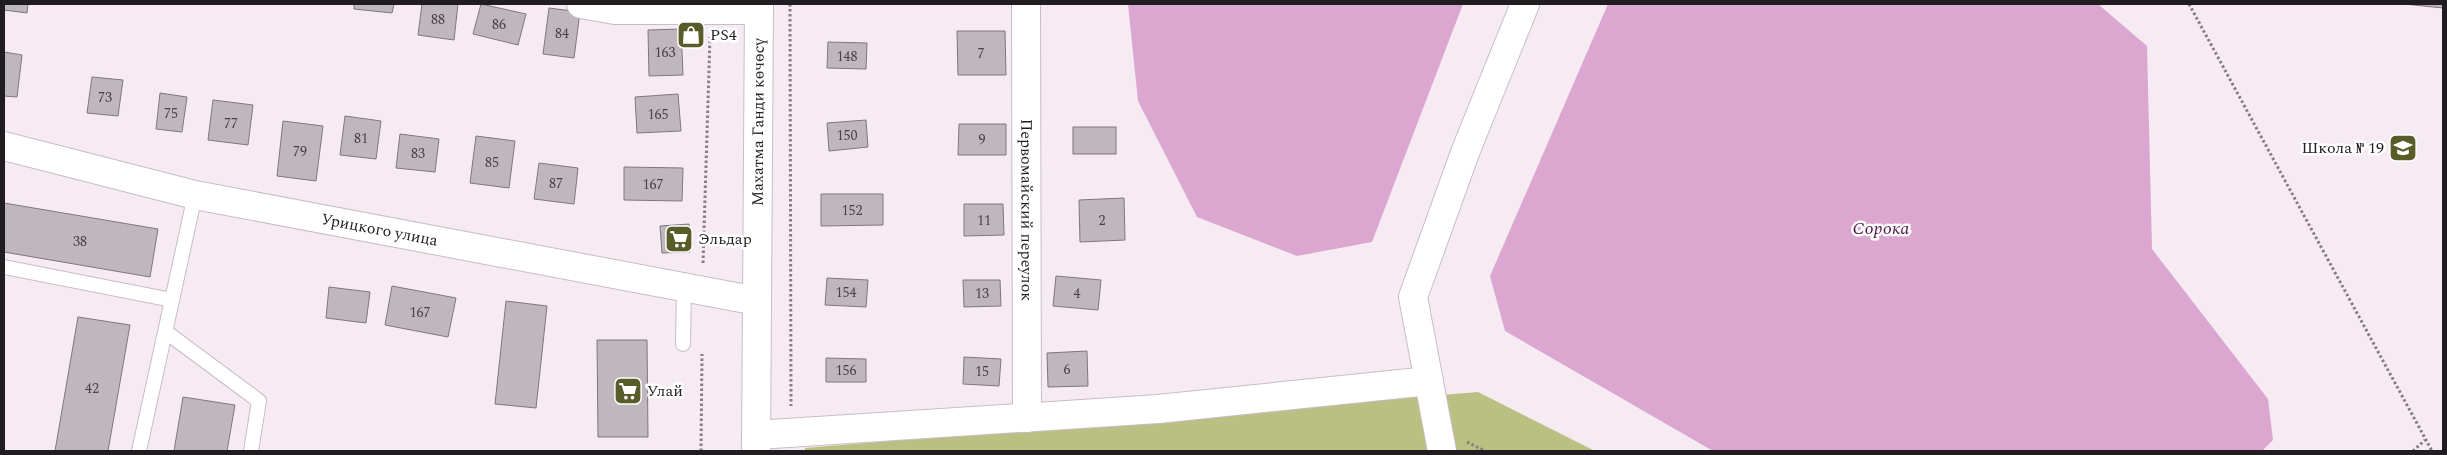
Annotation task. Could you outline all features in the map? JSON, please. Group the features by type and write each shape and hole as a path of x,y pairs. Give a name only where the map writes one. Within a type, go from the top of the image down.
{"street":[{"path":"581,4 615,10 711,10 759,7"},
{"name":"Первомайский переулок","path":"1026,4 1027,418"},
{"path":"1442,451 1413,297 1466,150 1525,4"},
{"name":"Махатма Ганди көчөсү","path":"756,443 759,7"},
{"name":"Урицкого улица","path":"4,146 195,195 757,301"},
{"path":"756,443 791,433 1158,409 1429,381"}],"lane":[{"path":"140,451 195,195"},
{"path":"4,267 172,300"},
{"path":"683,344 693,289"},
{"path":"166,332 259,401 251,451"}],"path":[{"path":"790,4 791,433"},
{"path":"2189,4 2432,451"},
{"path":"693,289 711,10"},
{"path":"701,451 702,347"},
{"path":"2413,451 2426,440"}],"green space":[{"path":"1478,392 1595,451 805,451 805,448"}],"water":[{"path":"1128,4 1463,4 1372,242 1297,256 1197,217 1138,101"},
{"name":"Сорока","path":"1608,4 2098,4 2147,46 2152,249 2268,399 2273,440 2262,451 1713,451 1505,331 1490,276"}],"building":[{"path":"4,4 28,4 27,13 4,10"},
{"path":"354,4 394,4 392,13 354,9"},
{"path":"422,4 458,4 454,40 418,35"},
{"path":"481,4 526,14 518,45 473,34"},
{"path":"2404,4 2443,4 2443,8"},
{"path":"549,8 580,12 574,58 543,54"},
{"path":"681,29 683,75 649,76 648,30"},
{"path":"957,31 1005,31 1006,75 958,75"},
{"path":"828,42 867,43 866,69 827,68"},
{"path":"4,52 22,55 17,97 4,96"},
{"path":"92,77 123,80 118,116 87,113"},
{"path":"160,93 187,97 182,132 156,129"},
{"path":"678,94 681,131 637,133 635,97"},
{"path":"213,100 253,105 248,145 208,140"},
{"path":"345,116 381,121 376,159 340,155"},
{"path":"866,120 868,147 829,151 827,123"},
{"path":"283,121 323,126 316,181 277,176"},
{"path":"959,124 1006,124 1006,155 958,155"},
{"path":"1073,127 1116,127 1116,154 1073,154"},
{"path":"400,134 439,139 435,172 396,168"},
{"path":"476,136 515,141 509,188 470,183"},
{"path":"539,163 578,168 574,204 534,199"},
{"path":"624,167 683,168 682,201 624,200"},
{"path":"821,194 883,194 883,225 821,226"},
{"path":"1124,198 1125,240 1080,242 1079,200"},
{"path":"4,203 158,229 150,277 4,252"},
{"path":"964,204 1003,204 1004,235 964,236"},
{"path":"689,224 690,252 662,253 660,226"},
{"path":"1056,276 1101,280 1098,310 1053,306"},
{"path":"827,278 868,280 866,307 825,305"},
{"path":"963,280 1000,280 1001,306 964,307"},
{"path":"392,286 456,298 448,337 385,325"},
{"path":"329,287 370,292 366,323 326,318"},
{"path":"506,301 547,306 536,408 495,404"},
{"path":"78,317 130,325 108,451 55,451"},
{"path":"597,340 647,340 648,437 598,437"},
{"path":"1087,351 1088,386 1048,387 1047,353"},
{"path":"964,357 1001,359 999,386 963,384"},
{"path":"826,358 866,359 866,382 826,382"},
{"path":"183,397 235,405 227,451 174,451"}],"place":[{"name":"PS4","path":"691,35"},
{"name":"Школа № 19","path":"2403,148"},
{"name":"Эльдар","path":"679,239"},
{"name":"Улай","path":"628,391"}]}
